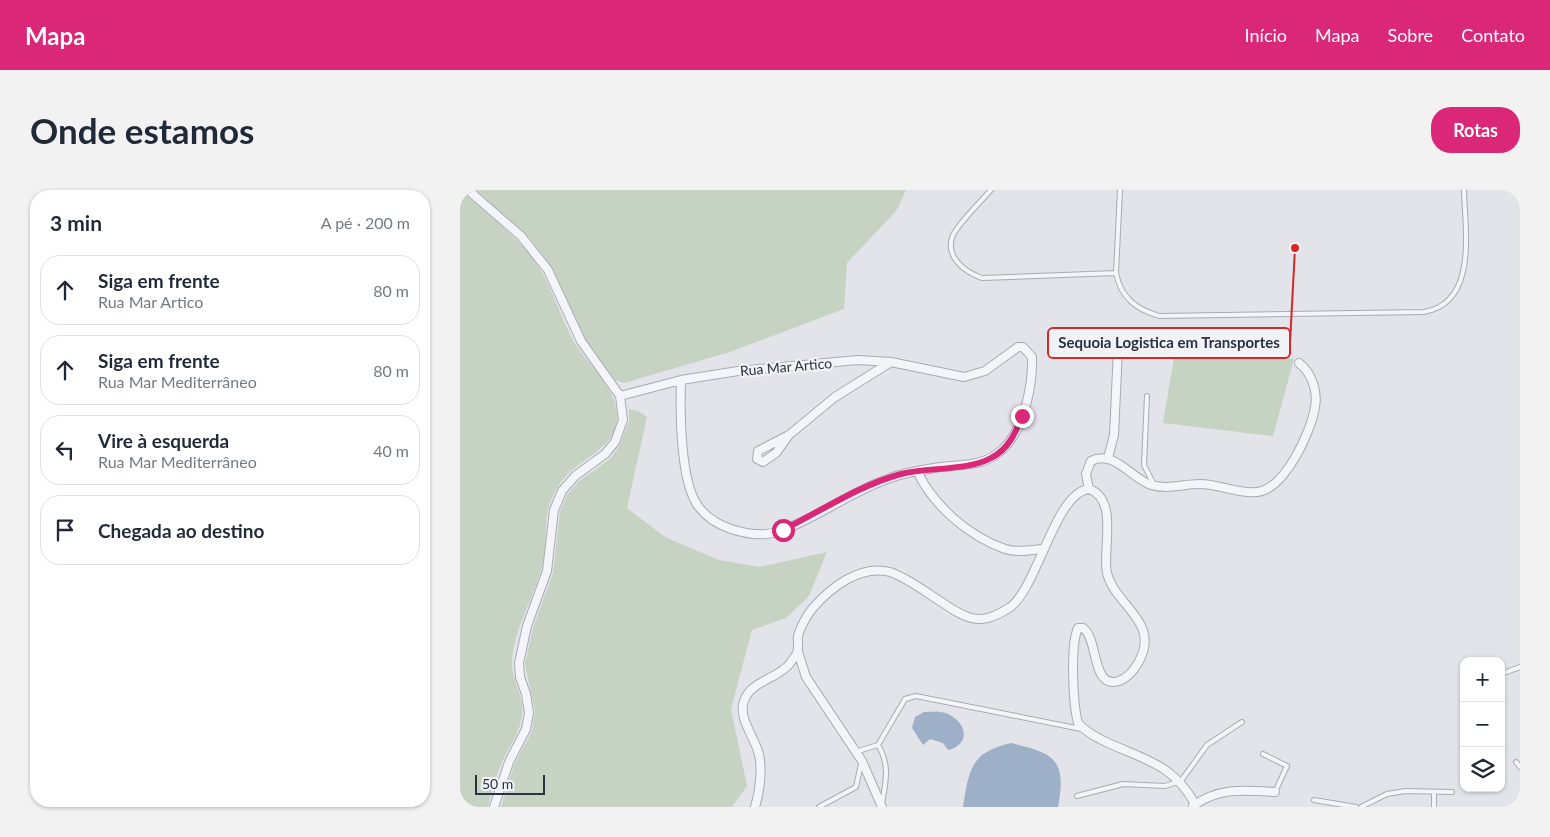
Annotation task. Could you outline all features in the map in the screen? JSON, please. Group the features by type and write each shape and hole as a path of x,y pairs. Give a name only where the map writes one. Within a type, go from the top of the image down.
{"street":[{"path":"468,190 521,236 548,270 581,341 620,396 623,420 615,442 605,454 575,476 562,492 554,510 547,571 527,626 519,663 520,677 526,694 529,712 526,730 509,762 494,807"},
{"name":"Rua Mar Artico","path":"620,396 681,380 738,371 858,360 891,362 964,377 985,370 1018,347 1023,347 1032,357 1032,366 1022,416 1016,432 1005,447 993,458 980,463 916,471"},
{"path":"1108,458 1114,435 1118,349"},
{"path":"790,435 762,448 756,456 759,460 766,461 776,454 790,435 835,397 891,362"},
{"path":"1089,489 1086,474 1091,461 1098,458 1108,458 1140,480 1164,488 1200,484 1258,492 1268,487 1281,476 1296,458 1315,407 1312,381 1305,367 1299,363"},
{"path":"681,380 680,432 688,480 697,506 722,526 757,535 783,530 882,480 916,471 936,502 975,533 1006,549 1022,551 1043,549"},
{"path":"882,807 862,761 806,677 798,652 798,636 810,611 828,591 848,578 871,571 890,572 958,612 980,620 1010,607 1022,594 1063,511 1075,494 1083,489 1089,489 1099,495 1107,518 1105,565 1108,576 1112,586 1139,621 1144,632 1141,658 1132,672 1119,681 1111,682 1103,677 1098,669 1088,632 1083,628 1078,628 1075,639 1074,694 1075,714 1083,729 1169,770 1181,781 1193,805 1220,792 1232,790 1275,792"},
{"path":"755,807 760,773 758,752 742,711 744,702 748,691 785,669 798,652"}],"lane":[{"path":"991,190 953,235 951,250 958,264 968,273 982,278 1116,273"},
{"path":"1120,190 1116,273 1119,287 1127,299 1143,311 1159,316 1435,310 1445,304 1459,286 1464,270 1464,190"},
{"path":"1147,396 1144,465 1154,485"},
{"path":"1505,673 1520,667"},
{"path":"855,752 878,745 905,699 916,696 1083,729"},
{"path":"1077,796 1123,784 1165,786 1181,781 1207,745 1242,722"},
{"path":"878,745 885,755 887,775 882,807"},
{"path":"1263,754 1287,766 1275,792"},
{"path":"819,807 856,787 862,761"},
{"path":"1516,762 1520,768"},
{"path":"1361,807 1387,794 1405,791 1452,792"},
{"path":"1434,792 1434,807"},
{"path":"1314,800 1356,807"}],"green space":[{"path":"460,190 516,239 539,267 576,345 609,389 616,409 617,420 615,429 606,444 564,478 559,484 549,506 542,566 517,635 512,664 522,702 521,721 498,771 488,807 460,807"},
{"path":"476,190 906,190 897,210 847,263 844,309 730,352 624,383 615,380 585,338 552,268 539,250 524,232"},
{"path":"1176,346 1294,359 1273,436 1163,423"},
{"path":"629,409 638,411 647,417 627,508 665,537 719,560 760,567 827,552 809,596 786,618 752,630 731,709 747,786 732,807 501,807 514,765 532,731 535,712 525,664 533,628 553,573 560,511 567,495 579,481 610,459 620,445 629,421"}],"water":[{"path":"924,712 942,712 954,718 964,733 960,743 948,750 943,743 930,739 923,745 912,728 915,717"},
{"path":"1011,743 1038,750 1054,761 1060,778 1058,807 963,807 967,782 974,764 987,751"}],"place":[{"name":"Sequoia Logistica em Transportes","path":"1295,248"}],"route":[{"path":"783,530 882,480 916,471 942,467 969,466 993,458 1005,447 1016,432 1022,416"}]}
